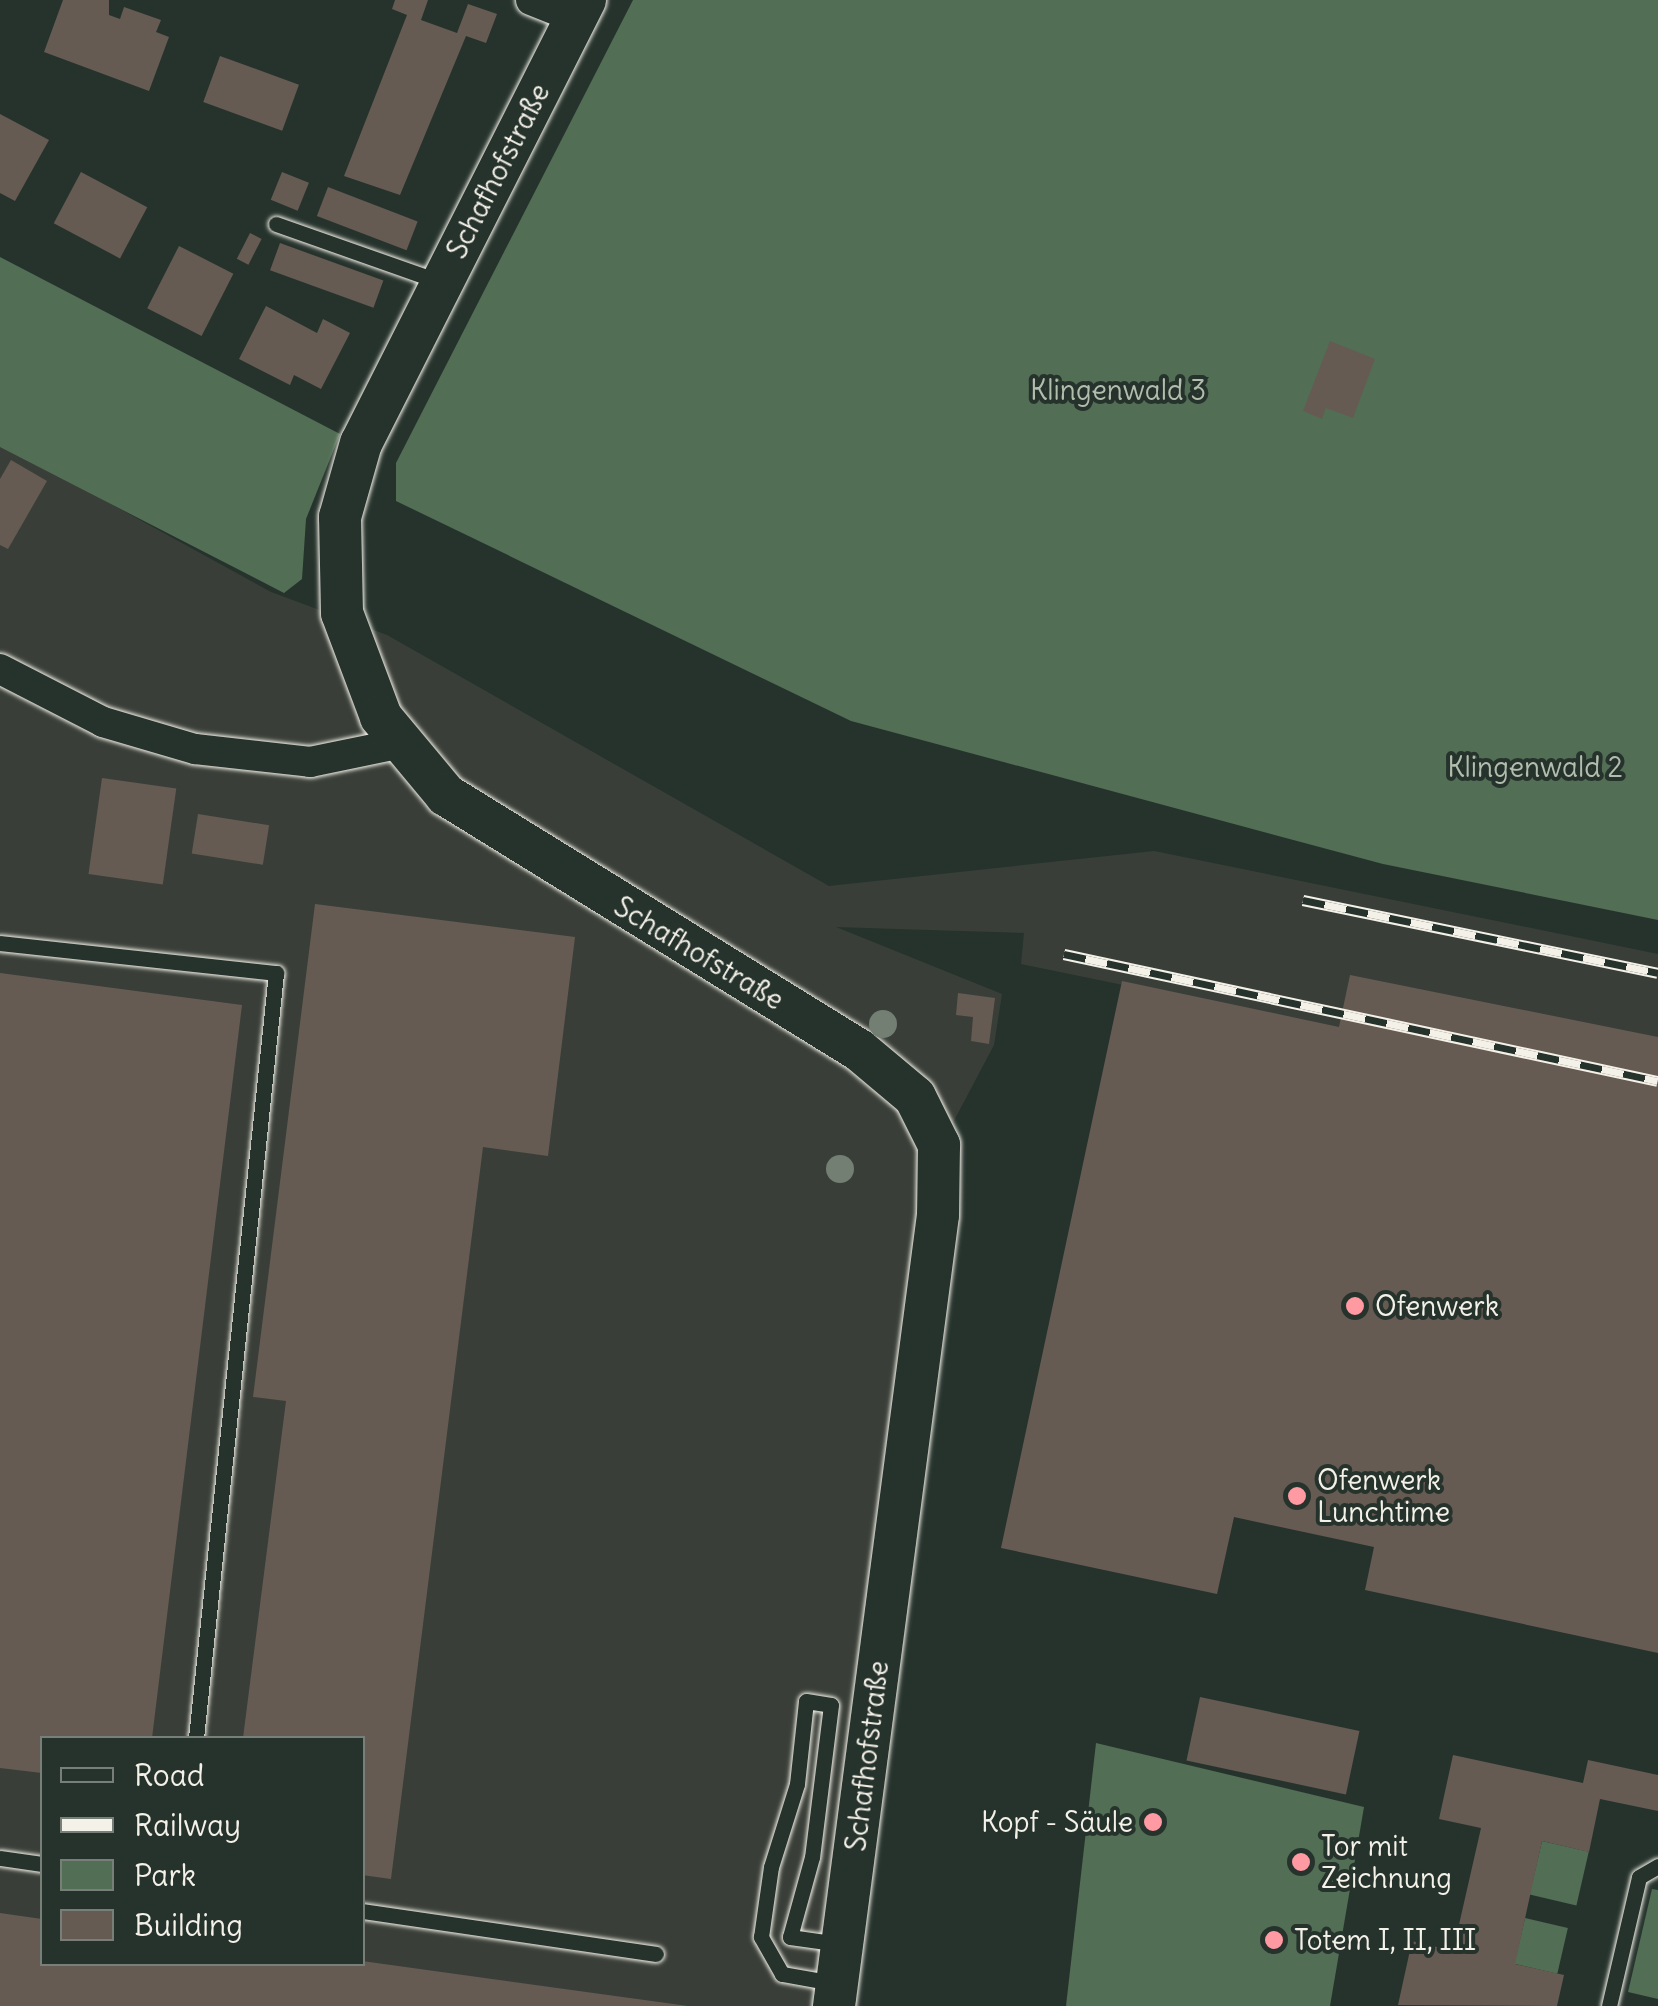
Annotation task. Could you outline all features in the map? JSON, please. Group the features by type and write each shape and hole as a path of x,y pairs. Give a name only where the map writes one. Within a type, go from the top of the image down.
{"street":[{"path":"531,0 580,9"},
{"name":"Schafhofstraße","path":"580,9 361,442 340,516 347,634 363,684 398,744 473,816 894,1075 939,1145 938,1215 838,1978"},
{"path":"0,670 104,722 210,752 310,762 398,744"}],"lane":[{"path":"276,224 442,282"},
{"path":"0,944 276,973 196,1736"},
{"path":"806,1701 830,1705 812,1857 790,1937 838,1978 782,1974 761,1937 771,1868 797,1784 806,1701"},
{"path":"0,1858 40,1864"},
{"path":"1609,2006 1639,1877 1658,1866"},
{"path":"365,1911 656,1954"}],"shaded area":[{"path":"0,443 271,592 387,635 829,886 1154,851 1658,954 1658,1095 1021,964 1024,933 836,927 1002,994 994,1045 931,1164 822,2006 0,2006"}],"green space":[{"name":"Klingenwald 3","path":"633,0 1658,0 1658,920 1383,864 851,721 396,501 396,463"},
{"path":"0,257 340,434 306,519 302,579 284,593 0,447"},
{"path":"1096,1743 1364,1807 1330,2006 1066,2006"},
{"path":"1542,1841 1589,1852 1576,1905 1530,1895"},
{"path":"1652,1889 1658,1890 1658,1999 1628,1992"},
{"path":"1525,1918 1568,1928 1557,1974 1514,1964"}],"building":[{"path":"63,0 109,0 109,15 120,19 124,7 161,20 156,32 169,37 149,91 44,52"},
{"path":"395,0 428,0 421,20 457,33 468,4 497,14 486,43 466,36 400,195 344,176 407,15 392,9"},
{"path":"220,56 299,85 282,131 203,102"},
{"path":"0,114 49,140 15,201 0,193"},
{"path":"81,172 147,207 120,258 54,223"},
{"path":"282,172 309,183 298,211 271,200"},
{"path":"328,187 418,221 407,250 317,216"},
{"path":"250,233 262,239 248,265 237,259"},
{"path":"280,243 383,281 373,308 270,270"},
{"path":"179,246 233,274 202,336 147,308"},
{"path":"266,306 317,333 323,319 350,333 321,389 294,375 290,385 239,359"},
{"path":"1330,341 1375,359 1353,418 1326,408 1322,419 1303,411"},
{"path":"11,460 47,481 8,549 0,545 0,479"},
{"path":"102,778 176,788 163,884 89,874"},
{"path":"198,814 269,825 263,865 192,854"},
{"path":"315,904 575,937 548,1156 483,1147 391,1879 365,1875 365,1736 243,1736 286,1401 253,1397"},
{"path":"0,973 242,1005 152,1736 40,1736 40,1773 0,1768"},
{"name":"Ofenwerk","path":"1350,975 1658,1037 1658,1653 1365,1590 1374,1547 1234,1517 1217,1594 1001,1548 1122,981 1339,1027"},
{"path":"958,993 995,998 989,1044 971,1041 973,1017 956,1015"},
{"path":"1200,1697 1359,1731 1346,1794 1186,1761"},
{"path":"1453,1755 1583,1783 1588,1760 1658,1775 1658,1811 1600,1799 1589,1852 1542,1841 1515,1964 1564,1975 1557,2006 1398,2005 1412,1941 1453,1951 1481,1828 1439,1819"},
{"path":"0,1913 40,1919 40,1966 365,1966 365,1961 688,2006 0,2006"}],"railway":[{"path":"1303,900 1658,973"},
{"path":"1064,954 1658,1081"}],"place":[{"name":"Ofenwerk","path":"1355,1306"},
{"name":"Ofenwerk Lunchtime","path":"1297,1496"},
{"name":"Kopf - Säule","path":"1153,1822"},
{"name":"Tor mit Zeichnung","path":"1301,1862"},
{"name":"Totem I, II, III","path":"1274,1940"}],"park label":[{"name":"Klingenwald 2","path":"1535,767"}]}
